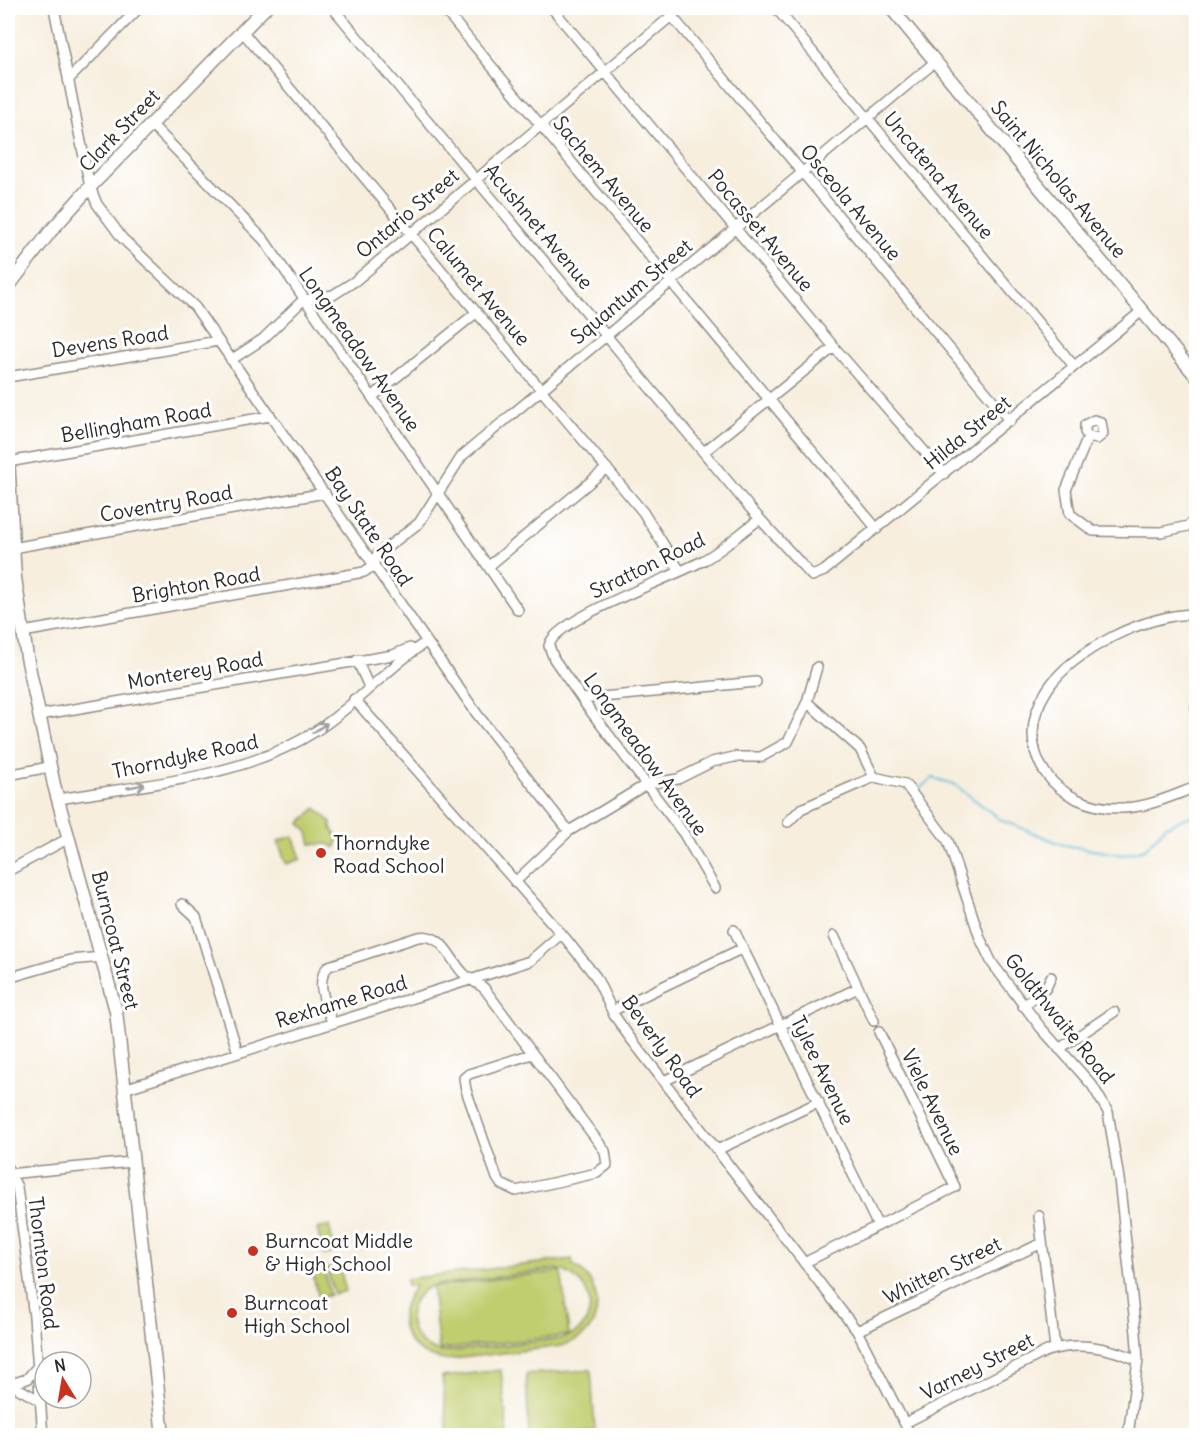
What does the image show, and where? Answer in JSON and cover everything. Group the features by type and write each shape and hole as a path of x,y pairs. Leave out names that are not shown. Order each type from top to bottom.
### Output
{"main road":[{"name":"Clark Street","path":"8,287 50,232 90,187 265,8"},
{"name":"Saint Nicholas Avenue","path":"891,8 1197,376"},
{"name":"Burncoat Street","path":"8,460 9,528 22,632 49,767 116,1011 163,1436"}],"street":[{"name":"Bay State Road","path":"54,8 90,187 111,225 186,297 497,741 569,831"},
{"path":"68,80 139,8"},
{"name":"Acushnet Avenue","path":"333,8 760,519 812,576"},
{"name":"Sachem Avenue","path":"443,8 877,529"},
{"name":"Pocasset Avenue","path":"552,8 834,347 944,474"},
{"name":"Ontario Street","path":"231,360 263,339 305,301 326,297 348,286 606,73 668,11 681,8"},
{"name":"Uncatena Avenue","path":"776,8 1074,366"},
{"name":"Osceola Avenue","path":"668,11 1010,421"},
{"name":"Calumet Avenue","path":"242,31 607,468 649,520 680,571"},
{"name":"Squantum Street","path":"373,566 376,555 419,523 462,456 935,62"},
{"name":"Longmeadow Avenue","path":"152,125 264,240 518,610"},
{"name":"Hilda Street","path":"812,576 824,572 1143,310"},
{"path":"372,397 477,312"},
{"name":"Devens Road","path":"8,377 218,341"},
{"path":"705,451 834,347"},
{"name":"Bellingham Road","path":"8,460 270,416"},
{"path":"1088,437 1066,490 1070,514 1093,531 1161,532 1188,526 1197,519"},
{"path":"489,566 607,468"},
{"name":"Coventry Road","path":"12,548 325,493"},
{"name":"Stratton Road","path":"549,642 553,635 586,614 709,557 760,519"},
{"name":"Brighton Road","path":"22,632 364,572 373,566"},
{"path":"1197,614 1172,616 1133,627 1087,652 1065,669 1047,689 1036,714 1033,731 1036,754 1047,776 1059,789 1086,803 1110,807 1136,807 1197,787"},
{"name":"Monterey Road","path":"39,715 393,655 426,642"},
{"name":"Thorndyke Road","path":"58,799 230,768 265,758 325,725 426,642"},
{"name":"Longmeadow Avenue","path":"549,642 554,659 684,834 715,888"},
{"path":"357,660 369,687"},
{"path":"515,882 569,831 647,784 678,779 712,762 734,757 761,757 788,742 807,702 818,667"},
{"path":"582,699 756,682"},
{"name":"Beverly Road","path":"354,699 561,934 596,977 612,1011 857,1331 911,1436"},
{"path":"788,822 801,809 874,777 860,749 807,702"},
{"path":"8,775 49,767"},
{"name":"Goldthwaite Road","path":"874,777 905,784 948,842 980,938 1006,984 1092,1085 1108,1112 1119,1179 1137,1360 1128,1436"},
{"path":"8,871 69,838"},
{"path":"182,904 196,917 238,1053"},
{"name":"Tylee Avenue","path":"734,930 878,1227"},
{"name":"Rexhame Road","path":"124,1089 530,961 561,934"},
{"path":"332,1023 321,985 324,971 339,961 407,940 432,936 464,975 484,988 601,1144 608,1158 607,1165 597,1173 516,1191 501,1184 497,1178 465,1090 464,1078 469,1074 532,1054"},
{"path":"834,936 874,1021"},
{"path":"612,1011 743,948"},
{"path":"8,978 70,960 102,957"},
{"path":"1023,1006 1046,988 1051,977"},
{"path":"664,1081 858,988"},
{"path":"1059,1049 1114,1012"},
{"name":"Viele Avenue","path":"878,1227 955,1187 879,1032"},
{"path":"717,1150 819,1102"},
{"path":"9,1172 132,1162"},
{"name":"Thornton Road","path":"9,1172 17,1186 36,1350"},
{"path":"1039,1216 1055,1348"},
{"path":"804,1263 878,1227"},
{"name":"Whitten Street","path":"857,1331 1042,1243"},
{"name":"Varney Street","path":"905,1423 1055,1348 1093,1346 1137,1360"},
{"path":"9,1384 27,1379 33,1372"},
{"path":"9,1384 33,1397"},
{"name":"Thornton Road","path":"42,1410 43,1436"}],"green space":[{"path":"316,808 331,822 331,828 339,839 335,848 329,844 311,844 308,832 300,823"},
{"path":"293,836 301,859 286,864 278,841"},
{"path":"329,1226 335,1252 324,1255 317,1229"},
{"path":"572,1259 573,1265 582,1271 593,1288 597,1307 591,1327 584,1335 562,1346 444,1360 419,1350 410,1342 405,1332 402,1322 403,1310 415,1286 407,1286 406,1279","holes":["556,1269 570,1274 587,1293 590,1305 588,1316 583,1326 573,1334 558,1339 443,1352 421,1342 411,1324 413,1303 430,1286"]},
{"path":"339,1265 346,1291 334,1294 327,1269"},
{"path":"324,1269 330,1295 319,1298 312,1273"},
{"path":"561,1271 569,1335 439,1350 432,1287"},
{"path":"501,1370 508,1435 448,1435 442,1377"},
{"path":"591,1370 595,1432 529,1435 526,1374"}],"waterway":[{"path":"920,788 933,778 954,784 1001,820 1064,845 1123,855 1145,849 1166,826 1196,814"}],"place":[{"name":"Thorndyke Road School","path":"321,853"},
{"name":"Burncoat Middle & High School","path":"253,1251"},
{"name":"Burncoat High School","path":"232,1313"}]}
